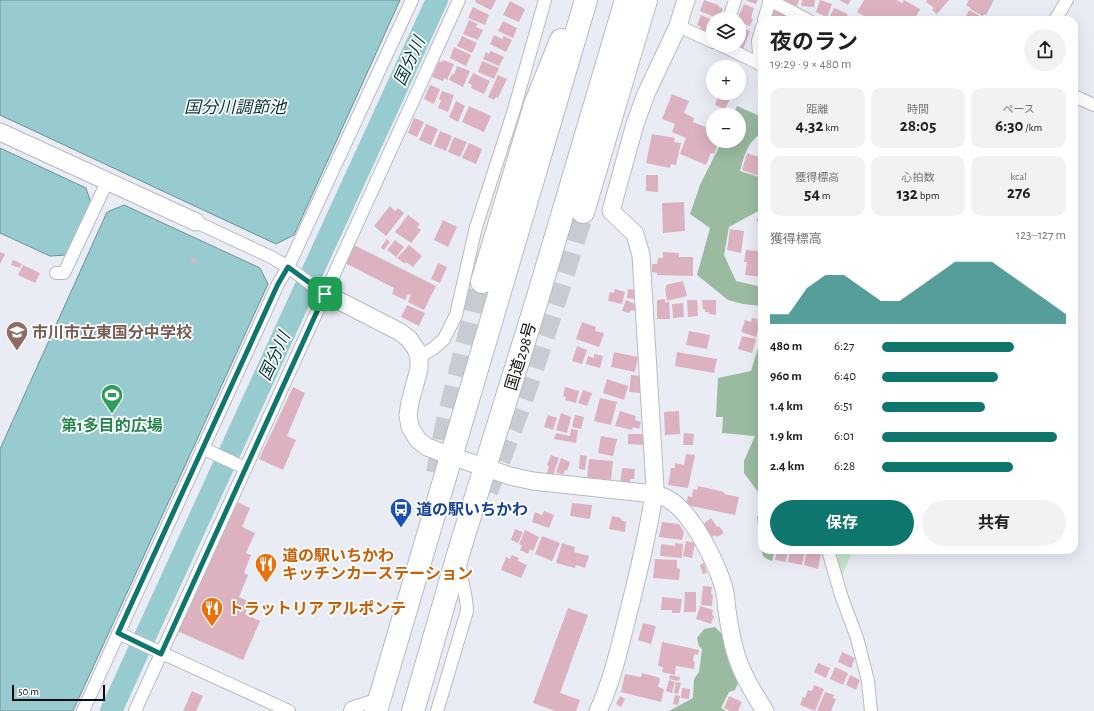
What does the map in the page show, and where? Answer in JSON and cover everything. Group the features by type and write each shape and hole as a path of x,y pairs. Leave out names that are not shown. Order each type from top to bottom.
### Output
{"highway":[{"path":"482,282 536,105 578,0"},
{"path":"378,705 586,0"},
{"name":"国道298号","path":"413,711 460,548 626,0"},
{"path":"583,212 646,0"}],"street":[{"path":"83,711 123,636 208,451 275,291 293,271 412,0"},
{"path":"135,711 322,292 459,0"},
{"path":"419,357 434,348 444,339 456,315 476,227 513,113 545,0"},
{"path":"598,711 606,696 612,676 635,585 655,487 641,255 635,234 611,211 646,94 678,26 686,0"},
{"path":"731,12 735,0"},
{"path":"765,16 769,0 800,16"},
{"path":"1057,16 1067,0"},
{"path":"678,26 706,39"},
{"path":"736,52 758,63"},
{"path":"1078,98 1094,106"},
{"path":"0,132 273,258 322,292 400,332 416,349 419,357 419,369 410,402 408,416 410,427 418,440 428,447 510,476 533,481 654,494 665,497 672,502 683,512 694,526 705,544 723,586 735,652 751,690 765,711"},
{"path":"56,273 64,273 107,182"},
{"path":"208,451 243,467"},
{"path":"437,711 467,611 467,603 460,568 460,548"},
{"path":"829,554 841,596 857,638 868,680 871,711"},
{"path":"123,636 289,711"},
{"path":"351,709 378,705"}],"green space":[{"path":"746,110 758,115 758,135 753,140 745,154 740,171 758,177 758,211 729,227 724,255 736,281 758,286 758,306 728,300 697,275 710,228 690,214 700,185 718,148 746,148"},
{"path":"758,348 758,492 744,473 744,461 755,436 722,433 723,417 716,417 718,378 751,371"},
{"path":"763,554 774,554 772,561 763,556"},
{"path":"835,554 851,554 841,578"},
{"path":"715,627 723,635 738,683 735,690 729,692 721,708 726,711 669,711 693,698 694,679 699,672 702,649 699,646 697,638 704,629"}],"water":[{"name":"国分川調節池","path":"0,0 400,0 294,235 276,244 0,115"},
{"path":"0,148 86,188 91,203 67,255 50,256 0,233"},
{"path":"124,205 260,268 268,284 73,711 0,711 0,449 107,212"}],"building":[{"path":"476,0 496,0 491,10 475,2"},
{"path":"704,0 718,5 723,9 722,12 706,12 706,14 700,11"},
{"path":"745,0 758,0 756,4"},
{"path":"782,0 799,0 797,6"},
{"path":"802,0 815,0 814,7 801,6"},
{"path":"820,0 832,4 827,16 816,12"},
{"path":"839,0 851,0 848,5"},
{"path":"864,0 897,0 902,3 904,0 920,9 916,16 864,16 857,12"},
{"path":"927,0 949,0 937,14 932,10 934,8 926,2"},
{"path":"969,0 994,0 986,15 984,14 983,16 966,5"},
{"path":"510,1 525,9 519,22 503,15"},
{"path":"744,4 754,8 751,18 753,19 750,26 746,25 746,12 740,12"},
{"path":"473,7 489,15 485,25 468,18"},
{"path":"834,8 848,14 847,16 830,16"},
{"path":"774,9 786,16 770,16"},
{"path":"969,10 980,16 966,16"},
{"path":"701,15 706,17 706,34 699,31 701,27 697,25"},
{"path":"469,20 478,24 476,27 483,30 478,40 463,34"},
{"path":"503,21 517,28 513,38 498,31"},
{"path":"746,29 750,31 746,41"},
{"path":"494,35 502,39 504,36 512,40 506,52 490,44"},
{"path":"462,36 477,43 472,53 457,46"},
{"path":"454,47 471,55 466,66 450,58"},
{"path":"491,51 504,57 499,66 483,59 486,52 489,54"},
{"path":"443,60 454,64 447,80 444,78 443,81 432,77 439,61 442,62"},
{"path":"482,61 499,68 494,79 478,72"},
{"path":"457,66 470,71 463,87 449,80 452,74 454,75"},
{"path":"473,73 490,81 484,94 471,88 472,85 468,83"},
{"path":"498,75 507,79 498,98 496,97 494,100 488,97"},
{"path":"430,85 440,89 434,104 424,99"},
{"path":"442,91 454,95 448,112 438,108"},
{"path":"672,94 689,101 684,113 694,118 693,122 706,127 706,148 716,148 714,154 711,153 706,165 680,154 686,138 672,132 675,124 662,119"},
{"path":"717,100 730,100 726,108 715,105"},
{"path":"456,101 465,106 458,122 449,117"},
{"path":"469,106 491,116 484,132 462,122"},
{"path":"414,118 424,122 417,137 408,133"},
{"path":"426,124 438,129 431,145 419,140"},
{"path":"440,131 452,136 446,151 434,146"},
{"path":"652,134 675,138 674,142 681,143 676,165 671,164 670,168 646,163"},
{"path":"454,137 467,142 460,157 448,152"},
{"path":"469,143 482,149 476,164 462,158"},
{"path":"747,153 758,157 758,176 742,170"},
{"path":"646,175 658,175 658,192 646,191"},
{"path":"684,202 685,231 663,233 662,203"},
{"path":"390,206 395,211 398,208 404,213 386,236 374,226"},
{"path":"408,215 420,224 417,227 421,230 411,243 395,232"},
{"path":"443,220 457,227 448,247 434,240"},
{"path":"730,229 744,231 741,253 727,250"},
{"path":"387,239 390,242 384,250 381,247"},
{"path":"395,240 404,247 396,257 387,250"},
{"path":"354,245 436,286 424,310 408,302 411,295 408,294 405,300 392,294 394,288 345,263"},
{"path":"409,245 422,256 413,267 406,262 405,264 397,258"},
{"path":"746,250 758,251 758,277 745,275 747,262 744,262"},
{"path":"0,252 5,254 0,264"},
{"path":"663,252 679,253 679,257 693,257 693,276 657,275 657,273 652,272 652,264 657,264 658,258 663,258"},
{"path":"192,257 197,260 195,264 190,262"},
{"path":"13,260 22,264 20,268 11,265"},
{"path":"438,263 447,267 440,283 431,279"},
{"path":"23,265 40,273 35,283 18,275"},
{"path":"683,281 687,296 667,301 666,285"},
{"path":"615,289 625,292 622,304 608,301 610,292 614,293"},
{"path":"628,289 635,290 634,299 627,298"},
{"path":"665,299 665,302 669,302 670,319 657,319 657,300"},
{"path":"626,300 637,305 635,311 631,310 629,313 622,311"},
{"path":"687,300 697,300 698,316 688,317"},
{"path":"702,300 716,300 716,315 705,312 705,309 703,309"},
{"path":"683,303 684,317 673,318 672,304"},
{"path":"407,305 425,313 419,326 401,317"},
{"path":"752,318 758,319 758,331 756,337 741,332 745,320 751,322"},
{"path":"582,322 596,327 595,331 604,333 599,347 576,339"},
{"path":"689,331 710,335 707,349 686,345"},
{"path":"742,336 756,339 752,353 738,349"},
{"path":"577,346 587,350 582,364 572,361"},
{"path":"614,352 638,357 635,372 611,367"},
{"path":"677,352 717,359 714,373 675,366"},
{"path":"594,354 603,356 600,368 586,364 588,356 594,358"},
{"path":"631,375 641,376 640,393 629,392"},
{"path":"607,379 628,386 624,400 603,393"},
{"path":"293,387 305,393 287,436 296,440 283,470 259,459"},
{"path":"565,387 579,391 576,403 565,400 566,397 563,396"},
{"path":"583,390 592,393 587,406 578,403"},
{"path":"600,398 617,402 611,425 594,421"},
{"path":"620,411 636,416 635,420 641,422 639,429 633,427 632,430 615,426"},
{"path":"679,411 680,434 665,435 664,412"},
{"path":"561,413 571,417 567,433 556,430"},
{"path":"548,415 557,418 553,430 544,427"},
{"path":"575,415 584,417 581,429 572,427"},
{"path":"571,429 578,430 576,443 554,439 556,433 570,436"},
{"path":"684,433 694,434 693,445 683,445"},
{"path":"628,434 645,434 645,445 628,444"},
{"path":"601,436 617,439 613,456 598,453"},
{"path":"686,454 695,455 688,488 668,485 671,468 675,468 675,463 684,465"},
{"path":"551,455 559,458 553,475 547,473 549,467 547,465"},
{"path":"580,455 587,456 585,470 579,469"},
{"path":"561,458 570,462 567,471 565,470 563,475 556,472"},
{"path":"589,459 613,461 611,480 587,478"},
{"path":"622,468 635,469 634,479 630,479 630,485 620,484"},
{"path":"698,486 739,497 735,515 686,505 688,496 692,497 693,489 697,490"},
{"path":"235,501 250,508 242,527 255,533 246,553 251,555 244,573 248,575 239,597 251,602 245,614 260,621 243,660 177,631"},
{"path":"572,503 592,505 590,519 570,516"},
{"path":"544,511 554,515 549,528 532,522 535,512 542,515"},
{"path":"612,516 621,518 621,520 626,522 625,532 609,529"},
{"path":"711,518 717,527 719,526 724,533 717,537 715,535 711,538 702,525"},
{"path":"662,522 679,524 684,532 682,540 659,537"},
{"path":"515,529 523,532 518,543 511,540"},
{"path":"525,530 539,537 533,551 530,549 528,554 520,550 522,546 519,544"},
{"path":"542,536 560,543 552,561 535,554"},
{"path":"686,541 695,543 692,558 683,556"},
{"path":"562,543 575,547 574,552 589,556 585,568 576,565 575,568 556,563"},
{"path":"675,543 683,544 682,558 660,556 661,544 675,546"},
{"path":"776,554 787,554 786,562 775,560"},
{"path":"789,554 804,554 802,565 788,562"},
{"path":"806,554 821,554 818,569 804,565"},
{"path":"512,555 519,558 518,561 527,565 521,578 501,570 506,557 510,559"},
{"path":"655,559 677,560 677,568 680,569 679,580 653,578"},
{"path":"704,563 707,573 703,574 700,565"},
{"path":"703,586 712,587 712,606 701,605"},
{"path":"685,592 696,592 696,612 684,612"},
{"path":"662,597 682,599 680,613 672,613 672,610 661,610"},
{"path":"700,606 713,610 712,615 714,616 711,624 696,619"},
{"path":"568,608 588,615 560,693 580,700 576,711 555,711 533,703"},
{"path":"643,623 656,626 651,644 638,640"},
{"path":"662,642 699,650 698,655 694,654 694,669 676,666 675,675 662,672 663,667 658,666"},
{"path":"842,652 855,658 851,668 838,662"},
{"path":"818,663 830,668 826,678 814,672"},
{"path":"835,667 848,673 843,685 830,679"},
{"path":"642,673 660,678 658,687 664,689 661,702 621,692 625,674 641,677"},
{"path":"670,675 680,677 679,681 669,679"},
{"path":"850,675 860,680 856,690 846,685"},
{"path":"669,680 675,682 672,693 666,691"},
{"path":"676,682 681,683 678,694 674,693"},
{"path":"814,685 824,689 815,711 800,705 803,697 805,698 808,690 812,691"},
{"path":"682,688 690,689 689,699 681,698"},
{"path":"192,691 203,696 196,711 183,711"},
{"path":"825,692 834,695 833,698 836,699 831,711 817,711"},
{"path":"675,695 680,696 678,705 673,704"},
{"path":"620,696 625,699 621,707 616,704"},
{"path":"729,696 742,702 738,711 730,711 724,708"}],"waterway":[{"name":"国分川","path":"111,711 437,0"}],"tunnel":[{"path":"487,491 526,388 550,318 583,212"},
{"path":"437,473 446,425 482,282"}],"place":[{"name":"市川市立東国分中学校","path":"17,352"},
{"name":"第1多目的広場","path":"112,414"},
{"name":"道の駅いちかわ","path":"401,528"},
{"name":"道の駅いちかわ キッチンカーステーション","path":"266,584"},
{"name":"トラットリア アルポンテ","path":"212,628"}],"route":[{"path":"288,267 325,294 161,654 118,633 278,284 288,267"}]}
